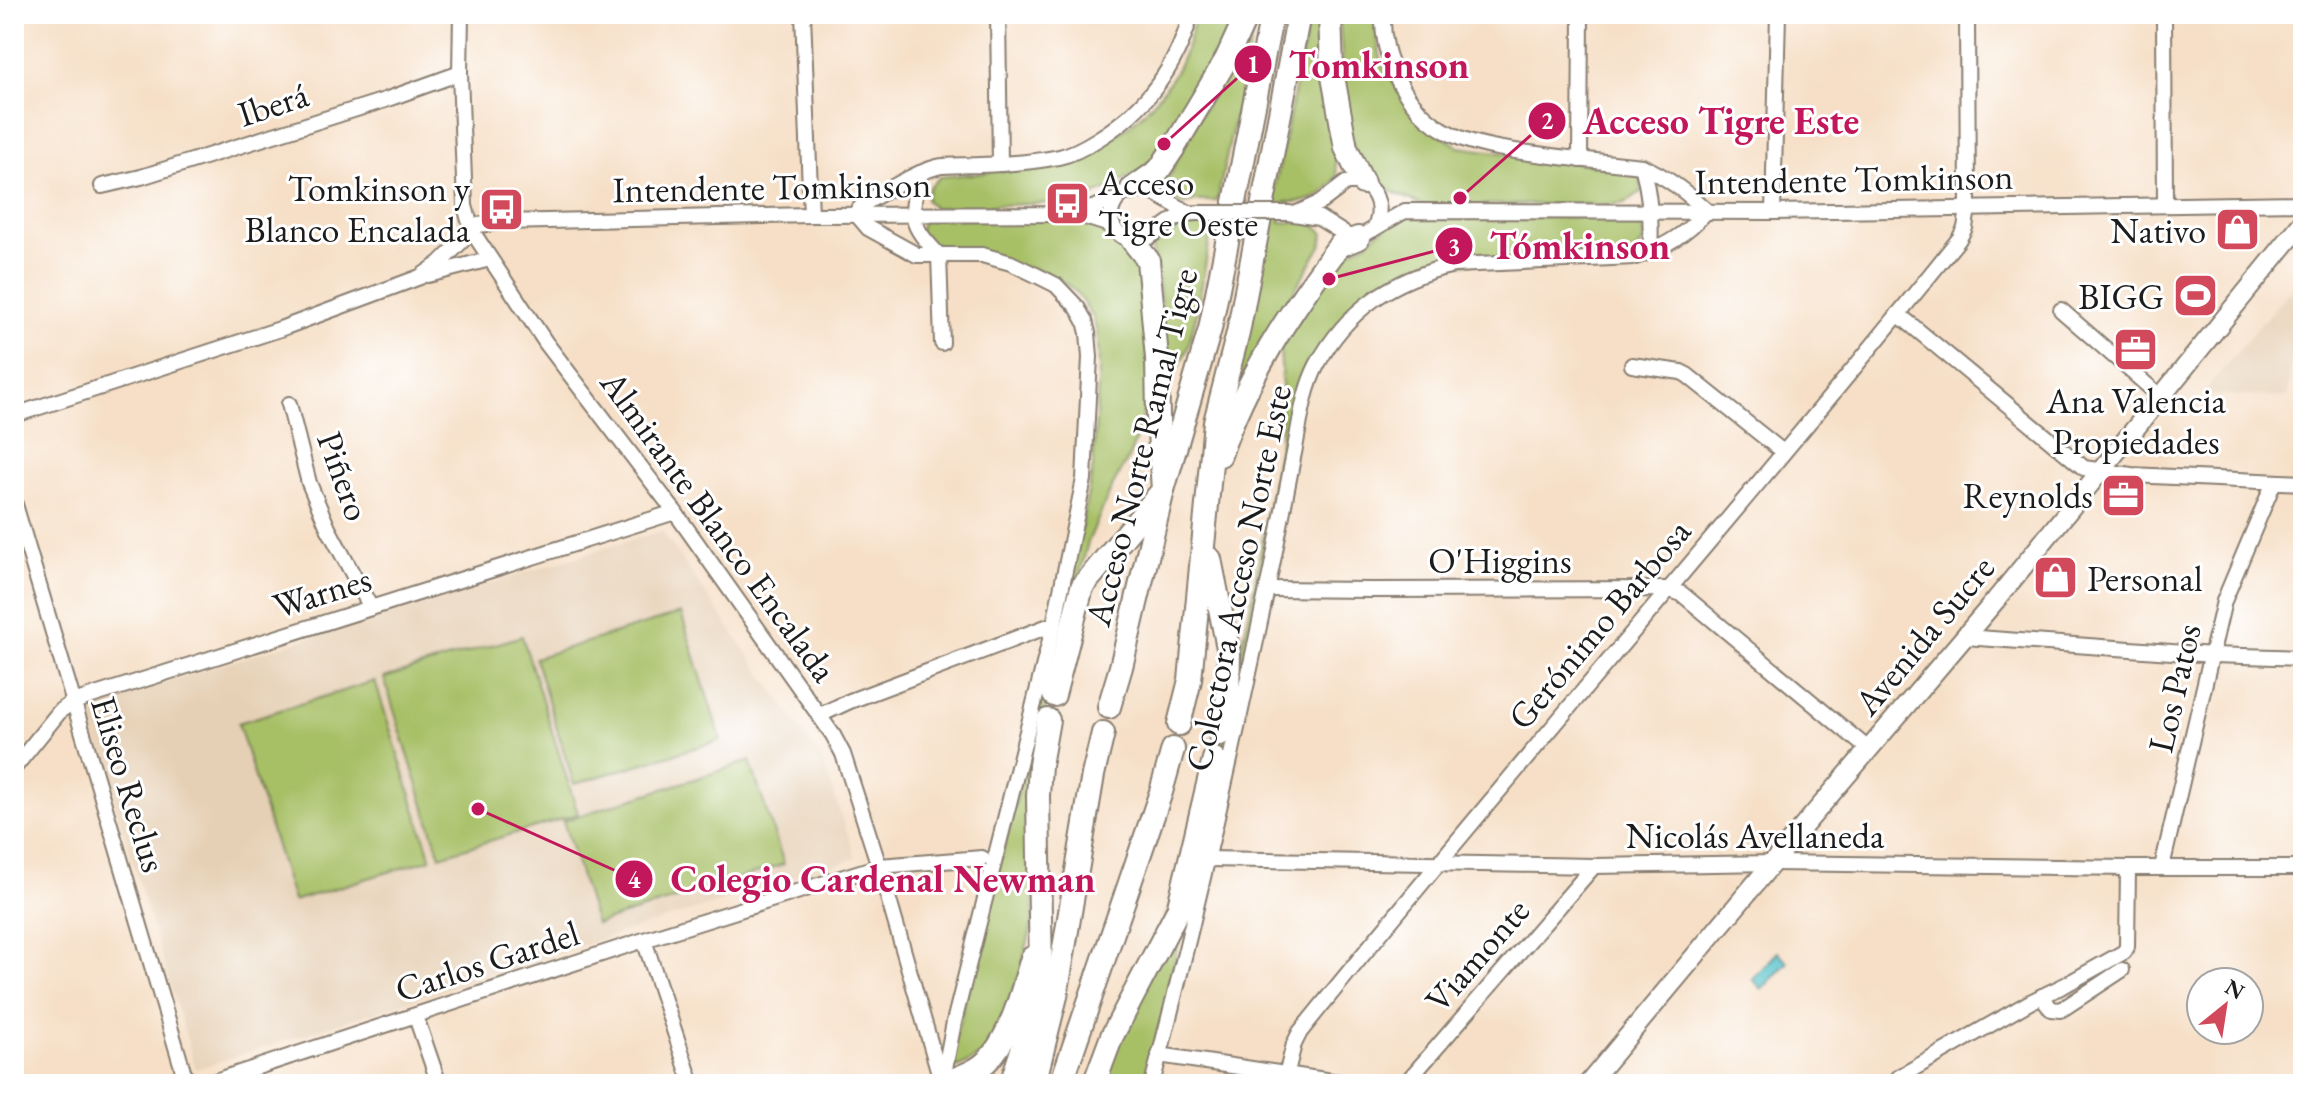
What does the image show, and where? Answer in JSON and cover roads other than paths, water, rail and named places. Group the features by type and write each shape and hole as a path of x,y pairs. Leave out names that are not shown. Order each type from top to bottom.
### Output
{"highway":[{"path":"1124,195 1159,170 1168,157 1226,60 1247,14"},
{"name":"Acceso Norte Ramal Tigre","path":"1109,707 1163,490 1210,329 1272,14"},
{"name":"Acceso Norte Ramal Tigre","path":"1179,724 1190,680 1215,422 1238,333 1299,14"},
{"path":"1330,14 1332,71 1346,148 1369,188"},
{"path":"1208,490 1233,419 1268,351 1339,246 1366,233"},
{"path":"1054,695 1082,587 1163,490 1157,358 1148,260 1132,240"},
{"path":"1206,534 1229,653 1228,697 1220,734"},
{"path":"1011,1084 1022,1057 1039,988 1042,953 1038,796 1048,720"},
{"path":"1034,1084 1056,996 1093,775 1103,733"},
{"path":"1061,1084 1173,749"},
{"path":"1094,1084 1112,1036 1178,910 1214,759"},
{"path":"942,1084 979,1068 998,1047 1010,1023 1033,956 1041,909"}],"main road":[{"name":"Avenida Sucre","path":"1588,1084 1965,637 2303,222"}],"street":[{"name":"Almirante Blanco Encalada","path":"461,14 465,206 472,231 546,343 675,512 820,715 843,754 942,1084"},
{"path":"803,14 811,215"},
{"path":"998,14 1000,164"},
{"path":"942,1084 954,1022 1054,624 1084,479 1090,357 1085,321 1077,307 1056,285 1011,263 982,255 917,255 868,228 857,215 865,203 920,173 940,167 1061,157 1089,145 1115,129 1143,104 1166,74 1186,33 1191,14"},
{"path":"1383,14 1387,56 1400,85 1417,109 1434,125 1455,137 1487,147 1642,166 1659,173 1707,211"},
{"path":"1580,160 1581,14"},
{"path":"1773,212 1778,14"},
{"path":"1967,14 1968,208"},
{"path":"2164,14 2165,205"},
{"name":"Iberá","path":"102,186 141,177 385,100 460,73"},
{"path":"1642,166 1648,188 1650,253"},
{"path":"920,173 912,215 923,238 939,255 942,343"},
{"path":"1292,213 1321,202 1346,183 1369,188 1405,211"},
{"path":"1132,240 1143,240 1172,220 1194,213 1292,213 1319,218 1348,236 1366,233 1378,221 1379,211 1369,188"},
{"path":"1113,226 1111,207 1124,195 1154,193 1194,213"},
{"name":"Intendente Tomkinson","path":"1075,214 1124,195"},
{"name":"Intendente Tomkinson","path":"1366,233 1405,211 1773,212 2303,203"},
{"name":"Gerónimo Barbosa","path":"1285,1080 1300,1032 1959,239 1965,228 1968,208"},
{"name":"Colectora Acceso Norte Este","path":"1152,1084 1207,859 1267,589 1305,397 1317,366 1360,309 1402,281 1454,265 1635,257 1650,253 1690,229 1707,211"},
{"name":"Intendente Tomkinson","path":"472,231 478,225 504,222 811,215 1075,214 1113,226 1132,240"},
{"path":"420,277 440,263 472,231"},
{"path":"14,417 280,329 420,277 490,259"},
{"path":"2061,310 2162,398"},
{"path":"1898,314 2084,468 2101,472 2303,483"},
{"path":"1632,365 1687,375 1783,452"},
{"name":"Piñero","path":"289,404 309,483 328,528 371,608"},
{"name":"Los Patos","path":"2162,867 2224,601 2274,482"},
{"name":"Eliseo Reclus","path":"14,501 187,1084"},
{"name":"Warnes","path":"14,768 60,711 73,702 675,512"},
{"name":"O'Higgins","path":"1267,589 1667,589"},
{"path":"1667,589 1682,594 1868,749"},
{"path":"820,715 1054,624"},
{"path":"1965,637 2213,655 2303,658"},
{"path":"879,866 982,858"},
{"name":"Nicolás Avellaneda","path":"1207,859 1594,866 1773,863 2303,868"},
{"name":"Carlos Gardel","path":"206,1084 879,866"},
{"name":"Viamonte","path":"1405,1084 1594,866"},
{"path":"1899,1077 2124,952 2127,947 2128,868"},
{"path":"644,940 692,1084"},
{"path":"2042,996 2051,1009 2061,1010 2122,970"},
{"path":"416,1017 439,1084"},
{"path":"925,1027 941,1029 954,1022"},
{"path":"1159,1055 1285,1080 1352,1084"}],"water":[{"path":"1778,952 1788,962 1762,989 1752,979"}],"place":[{"name":"Tomkinson","path":"1164,144"},
{"name":"Acceso Tigre Este","path":"1460,198"},
{"name":"Acceso Tigre Oeste","path":"1067,203"},
{"name":"Tomkinson y Blanco Encalada","path":"501,209"},
{"name":"Nativo","path":"2237,230"},
{"name":"Tómkinson","path":"1329,279"},
{"name":"BIGG","path":"2195,296"},
{"name":"Ana Valencia Propiedades","path":"2136,350"},
{"name":"Reynolds","path":"2124,495"},
{"name":"Personal","path":"2056,578"},
{"name":"Colegio Cardenal Newman","path":"478,809"}]}
